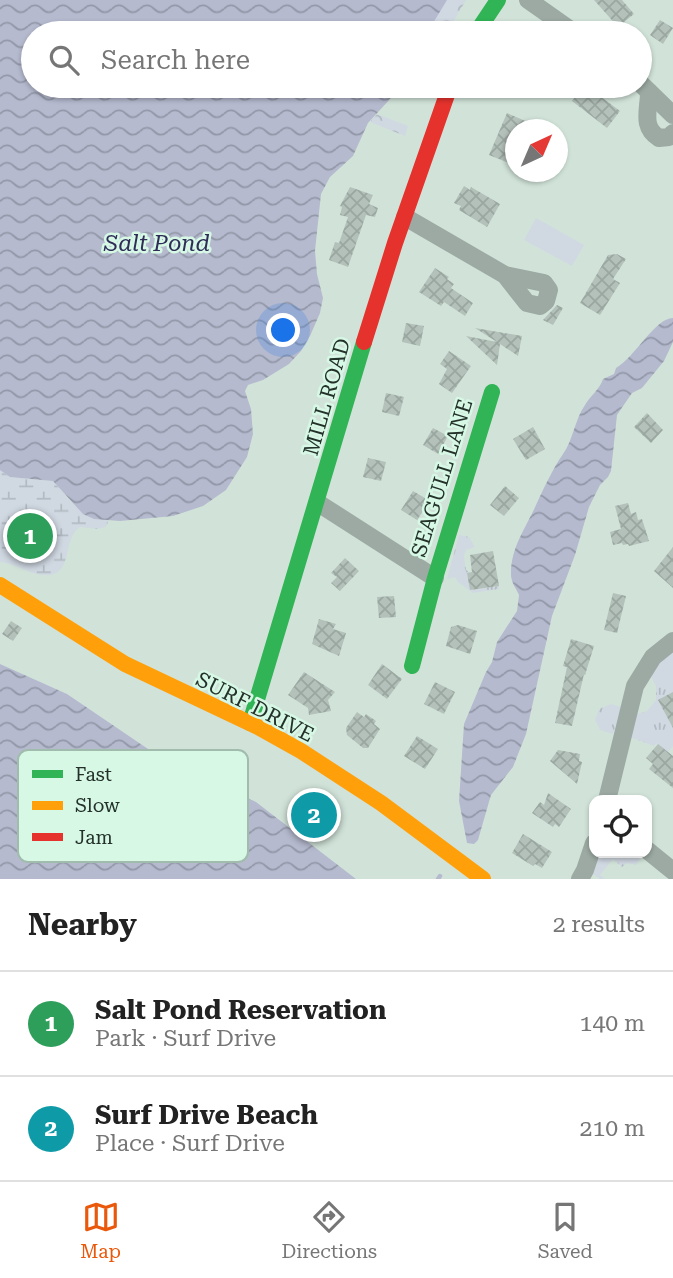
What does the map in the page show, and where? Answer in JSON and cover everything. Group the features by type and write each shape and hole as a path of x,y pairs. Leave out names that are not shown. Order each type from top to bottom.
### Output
{"street":[{"path":"484,21 498,0"},
{"path":"528,0 558,21"},
{"path":"652,95 673,115"},
{"name":"MILL ROAD","path":"250,723 405,217 446,98"},
{"path":"645,98 648,128 659,138 669,137 673,133"},
{"path":"405,217 505,275"},
{"name":"SEAGULL LANE","path":"412,666 435,578 492,392"},
{"name":"SEAGULL LANE","path":"318,503 435,578"},
{"name":"SURF DRIVE","path":"0,585 115,659 289,744 361,790 483,879"},
{"path":"608,795 635,685 653,657 673,641"},
{"path":"652,854 673,871"},
{"path":"579,879 589,858"}],"green space":[{"path":"434,0 466,0 454,21 424,21"},
{"path":"377,114 408,126 405,136 370,122"},
{"path":"536,218 584,245 572,266 524,240"},
{"path":"0,470 10,477 53,481 71,502 84,512 109,520 106,527 80,527 71,538 63,565 54,574 41,575 0,562"},
{"path":"459,535 469,537 475,547 466,550 464,556 466,570 469,572 470,590 499,586 499,589 473,593 455,577 447,579"},
{"path":"673,652 673,746 668,752 656,743 654,746 630,737 634,715 647,711 656,700 656,686 649,673"},
{"path":"611,704 621,707 613,734 600,730 595,720 599,709"},
{"path":"598,858 640,858 636,865 627,863 622,867 613,859 600,875 605,879 593,874"}],"water":[{"name":"Salt Pond","path":"0,0 447,0 434,21 21,21 21,98 391,98 368,123 353,156 330,177 321,194 315,251 323,298 320,313 301,351 289,364 263,380 248,385 245,391 251,409 253,434 247,457 226,490 203,506 173,516 120,521 94,519 83,514 53,481 10,477 0,470"},
{"path":"673,318 673,342 664,361 642,388 632,393 617,415 611,471 589,507 575,555 552,616 526,734 513,767 491,795 478,840 474,844 467,843 459,801 464,724 492,662 497,642 517,611 519,595 513,584 511,566 519,539 579,417 603,379 614,374 616,368 659,324"},
{"path":"0,664 67,694 150,750 18,750 18,862 248,862 248,798 356,879 0,879"}],"building":[{"path":"594,0 622,0 634,14 625,21 613,21"},
{"path":"660,20 673,28 663,44 652,36"},
{"path":"574,98 603,98 620,111 607,128 572,101"},
{"path":"507,113 521,119 505,119 505,162 489,155"},
{"path":"464,186 470,190 471,187 500,204 487,227 459,210 461,206 454,203"},
{"path":"350,187 373,195 369,204 378,208 375,217 366,215 348,267 329,260 335,242 339,243 348,217 340,215 340,206"},
{"path":"617,254 626,259 613,279 620,283 600,315 580,303 608,255"},
{"path":"435,268 449,277 447,279 454,284 451,288 473,303 465,316 444,302 441,306 419,292"},
{"path":"557,305 563,308 553,325 543,320"},
{"path":"406,323 424,326 420,346 402,342"},
{"path":"475,328 522,336 518,356 500,344 497,365 466,336 497,342"},
{"path":"449,351 471,366 452,393 439,384 447,369 440,364"},
{"path":"386,393 404,397 399,416 382,412"},
{"path":"647,413 663,430 651,443 634,427"},
{"path":"533,427 545,449 526,460 513,439"},
{"path":"433,428 448,436 438,454 423,445"},
{"path":"368,458 386,462 381,481 363,477"},
{"path":"505,486 519,498 504,516 490,505"},
{"path":"413,491 430,501 417,520 401,510"},
{"path":"628,503 631,514 636,512 638,520 642,519 649,541 629,546 622,543 613,545 610,532 621,529 615,506"},
{"path":"673,547 673,588 654,571"},
{"path":"493,551 499,586 470,590 467,573 472,572 470,555"},
{"path":"345,558 359,571 340,591 331,583 337,577 331,573"},
{"path":"613,593 626,596 617,633 604,630"},
{"path":"394,596 396,617 379,618 377,597"},
{"path":"319,619 336,624 333,629 346,633 339,656 312,644"},
{"path":"11,621 22,628 13,641 2,634"},
{"path":"458,625 477,631 470,654 446,646 451,627"},
{"path":"571,639 594,646 584,674 572,726 555,723 567,667 563,666"},
{"path":"382,664 402,679 387,699 368,685"},
{"path":"304,672 335,692 328,700 331,711 309,715 308,708 288,695"},
{"path":"435,682 455,692 444,714 424,704"},
{"path":"673,692 673,728 658,700"},
{"path":"357,712 376,721 374,724 380,729 368,748 363,748 347,735 346,728"},
{"path":"417,736 438,749 425,769 404,756"},
{"path":"658,744 673,756 673,788 649,769 653,764 646,758"},
{"path":"558,750 580,754 579,761 582,762 577,784 550,761"},
{"path":"548,793 571,809 559,827 555,824 553,827 532,813 540,802 544,805"},
{"path":"523,834 552,852 542,868 535,864 533,866 512,853"}],"traffic: fast":[{"path":"484,21 498,0"},
{"path":"250,723 364,342"},
{"path":"412,666 435,578 492,392"}],"traffic: slow":[{"path":"0,585 125,664 258,727 301,751 381,803 483,879"}],"traffic: jam":[{"path":"364,342 446,98"}],"place":[{"name":"Salt Pond Reservation","path":"30,536"},
{"name":"Surf Drive Beach","path":"314,815"}]}
